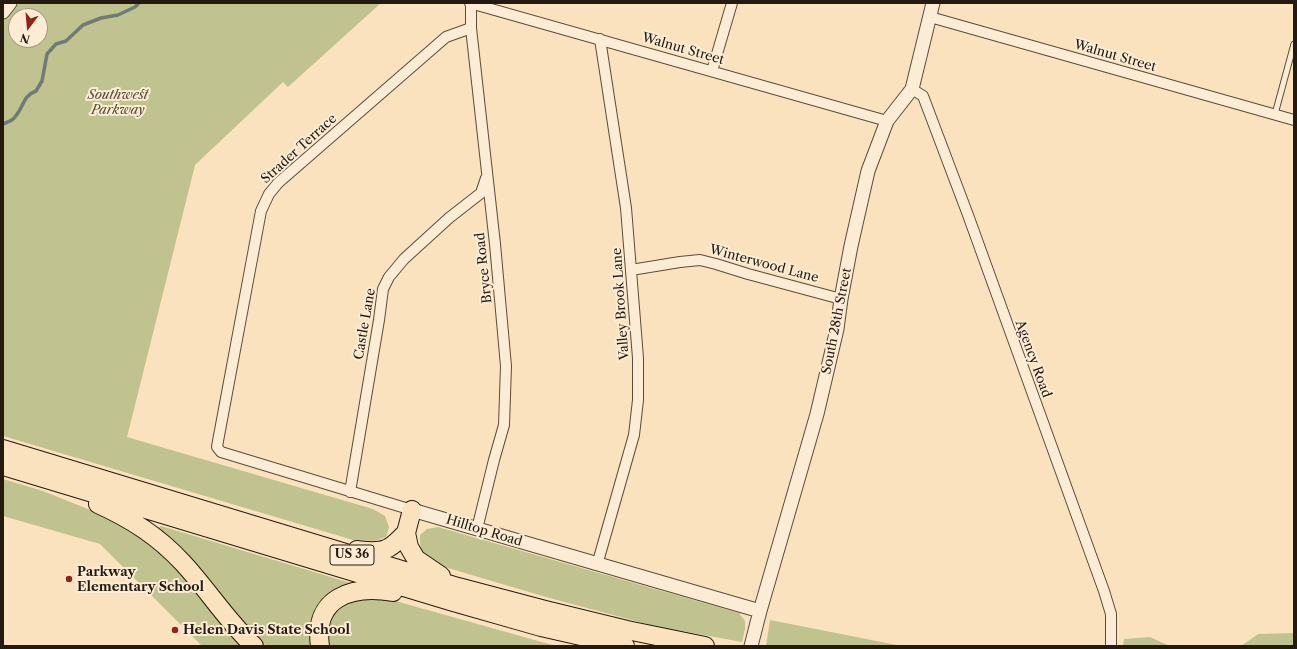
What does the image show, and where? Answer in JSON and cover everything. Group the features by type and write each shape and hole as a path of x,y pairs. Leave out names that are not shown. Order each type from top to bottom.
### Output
{"highway":[{"name":"US 36","path":"3,449 332,549 541,627 625,646"},
{"name":"US 36","path":"3,466 456,595 545,610 627,630 705,646"},
{"path":"28,474 118,514 139,525 163,543 183,563 230,622 254,646"},
{"path":"412,510 406,533 409,547 416,559 428,568 456,595"},
{"path":"332,549 371,551 386,549 406,533"},
{"path":"320,646 318,636 319,624 323,615 334,601 348,594 368,590 381,590 456,595"}],"street":[{"path":"3,12 10,3"},
{"name":"Walnut Street","path":"471,3 887,121"},
{"name":"Bryce Road","path":"471,3 470,28 496,252 506,366 504,425 477,529"},
{"path":"712,71 732,3"},
{"name":"South 28th Street","path":"751,646 817,414 837,329 841,298 868,172 887,121 912,89 933,3"},
{"name":"Walnut Street","path":"930,17 1294,120"},
{"name":"Strader Terrace","path":"218,441 261,210 269,194 278,183 446,37 470,28"},
{"name":"Valley Brook Lane","path":"598,565 634,434 638,400 638,358 626,208 600,39"},
{"name":"Agency Road","path":"912,89 923,96 968,215 1104,591 1111,614 1111,646"},
{"name":"Castle Lane","path":"350,492 379,320 382,288 404,259 449,218 481,193 487,177"},
{"name":"Winterwood Lane","path":"632,270 700,260 841,298"},
{"name":"Hilltop Road","path":"218,441 217,447 222,452 350,492 760,611"}],"lane":[{"path":"1275,114 1294,44"}],"green space":[{"name":"Southwest Parkway","path":"3,3 381,3 288,87 283,82 195,165 127,437 373,509 385,516 389,527 386,537 374,541 353,540 3,436"},
{"path":"3,479 43,491 110,518 143,538 171,563 242,646 202,646 100,544 3,516"},
{"path":"161,526 354,584 314,618 310,638 312,646 267,646 250,635 155,529"},
{"path":"438,527 739,613 745,621 742,642 654,626 546,597 441,566 424,554 420,541 420,535 427,529"},
{"path":"366,596 392,600 556,646 330,646 329,626 336,613 349,603"},
{"path":"770,620 902,646 766,646"},
{"path":"1294,633 1294,646 1241,646 1258,634"},
{"path":"1150,637 1170,646 1123,646 1124,639"}],"waterway":[{"path":"3,124 11,121 28,96 36,91 42,81 47,54 56,44 66,41 83,25 101,18 118,15 135,7 139,3"}],"place":[{"name":"Parkway Elementary School","path":"69,579"},
{"name":"Helen Davis State School","path":"175,630"}]}
